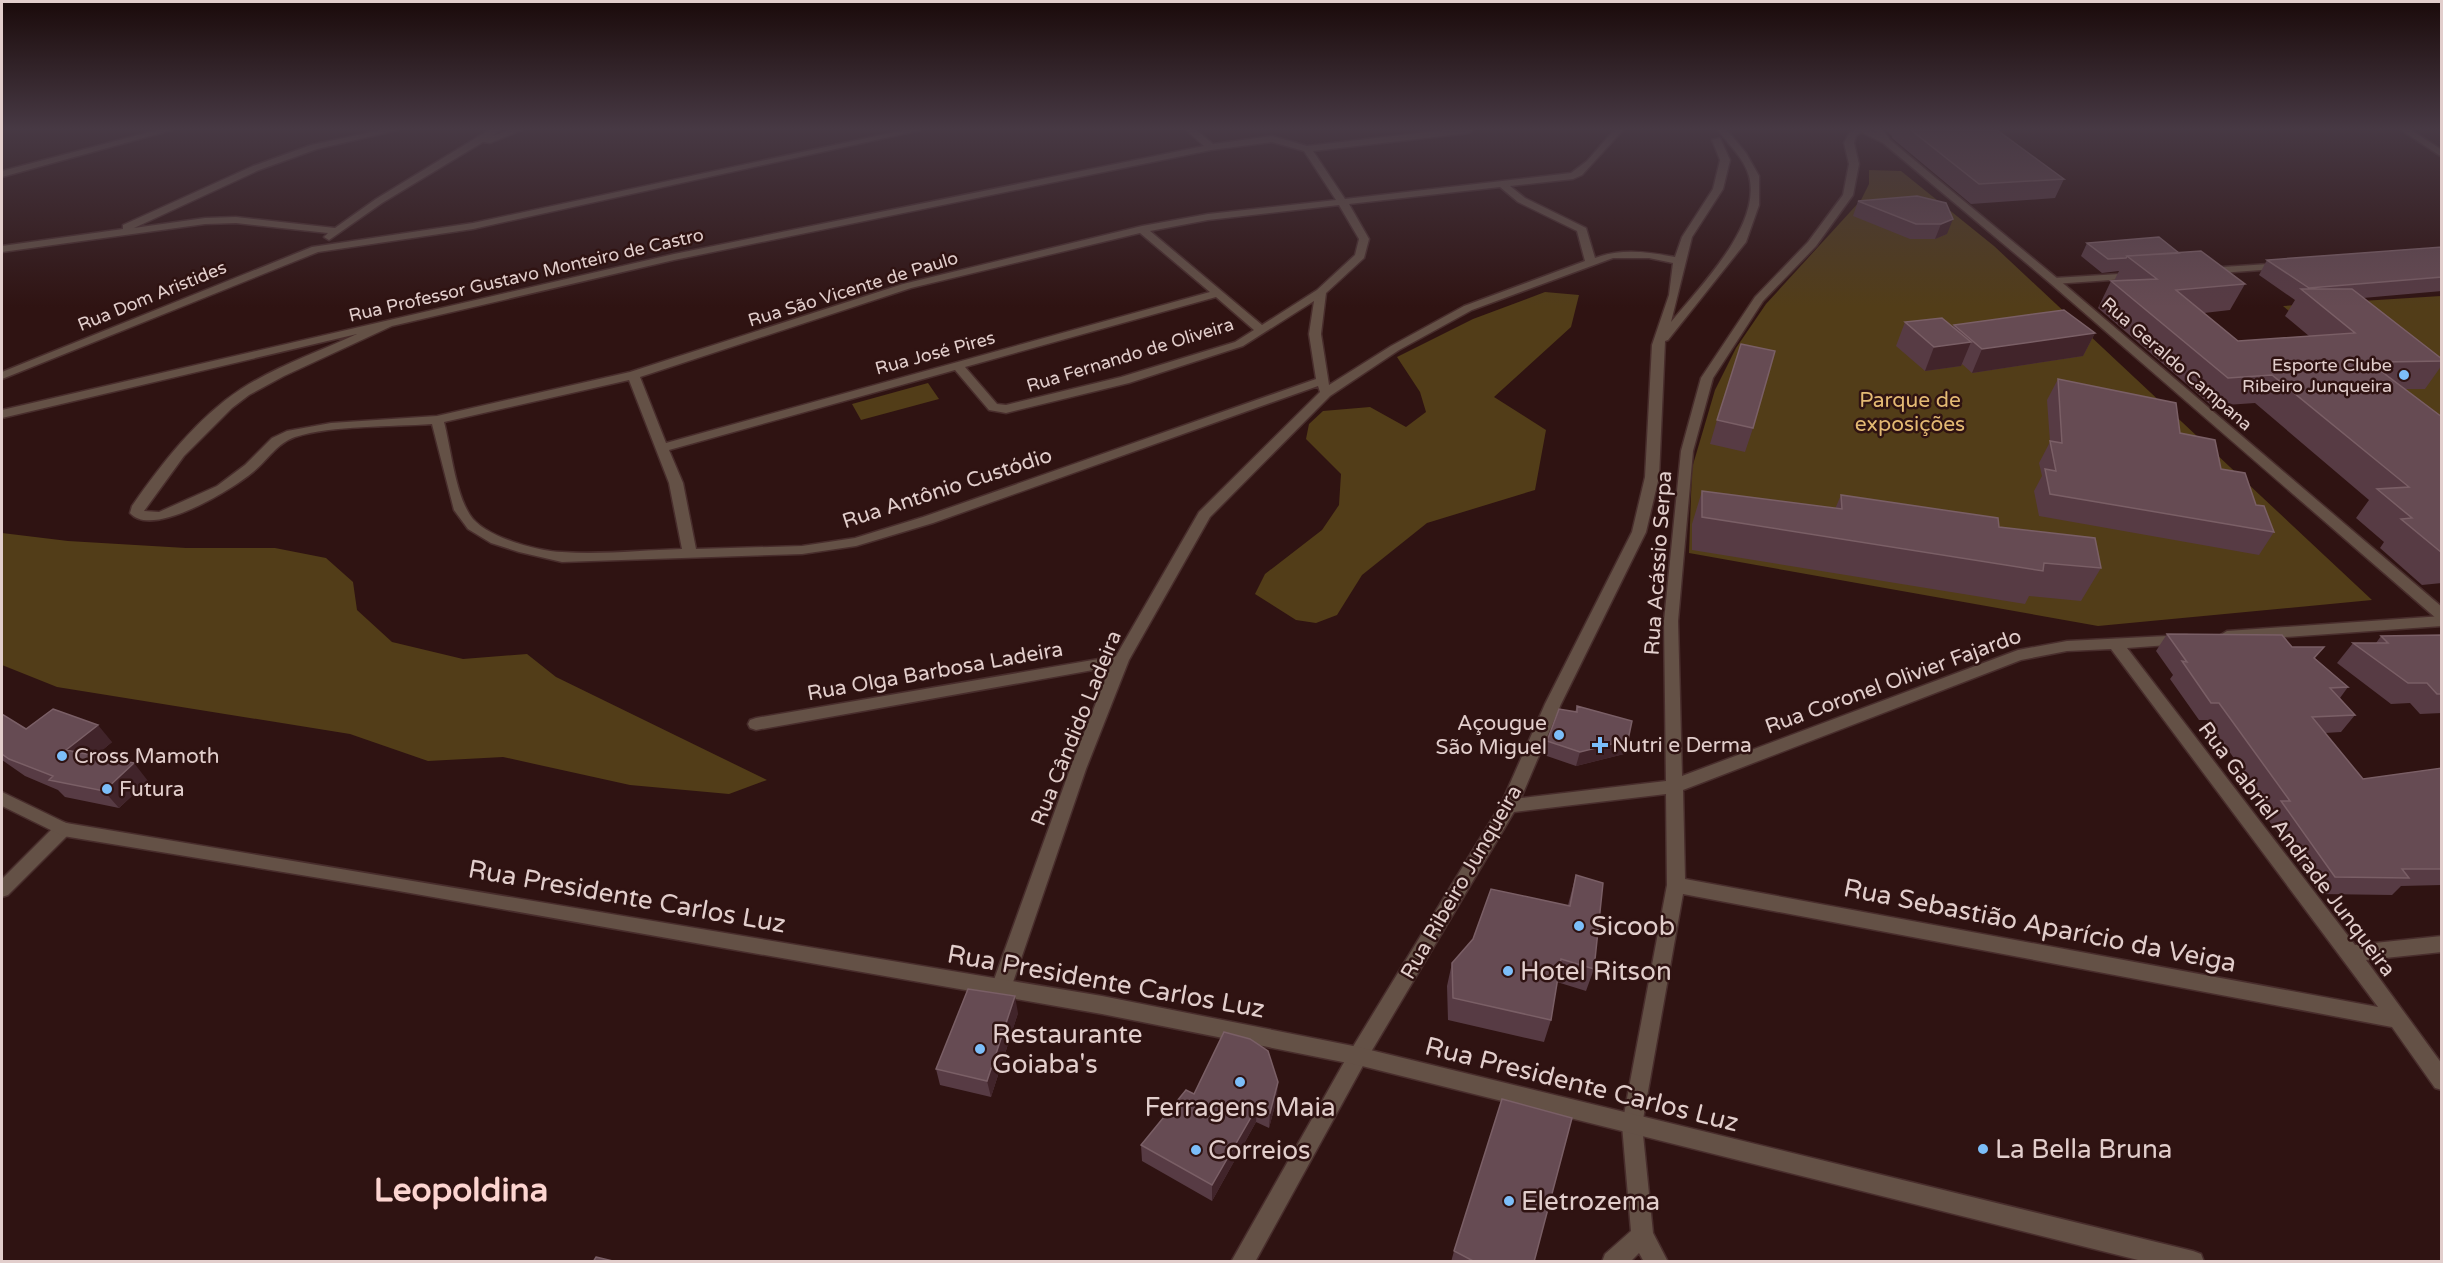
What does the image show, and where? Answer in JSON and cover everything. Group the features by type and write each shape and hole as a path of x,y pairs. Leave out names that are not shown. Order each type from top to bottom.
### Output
{"street":[{"path":"116,232 207,189"},
{"path":"316,249 335,231 401,189"},
{"path":"316,249 473,226 644,189"},
{"name":"Rua Professor Gustavo Monteiro de Castro","path":"2,414 674,257 1006,189"},
{"name":"Rua Fernando de Oliveira","path":"958,366 993,407 1006,410 1148,372 1239,344 1321,292 1360,256 1364,239 1334,189"},
{"name":"Rua São Vicente de Paulo","path":"392,322 339,349 263,381 228,404 170,465 139,506 137,513 143,516 160,516 222,489 250,468 277,441 291,434 331,427 437,420 633,375 907,286 1142,229 1208,217 1476,189"},
{"path":"1507,189 1526,205 1566,219 1582,230 1591,264"},
{"name":"Rua Ribeiro Junqueira","path":"1242,1262 1358,1056 1509,806 1553,704 1639,532 1652,477 1658,345 1674,295 1679,261 1687,237 1718,189"},
{"path":"1658,345 1742,242 1754,205 1754,189"},
{"name":"Rua Acássio Serpa","path":"1642,1235 1632,1125 1676,885 1671,621 1688,451 1707,378 1759,299 1812,244 1848,195 1849,189"},
{"name":"Rua Geraldo Campana","path":"1943,189 2054,281 2442,615"},
{"path":"2,249 116,232 236,220 335,231"},
{"path":"1142,229 1261,330"},
{"name":"Rua Dom Aristides","path":"2,376 316,249"},
{"path":"1321,292 1315,334 1323,387 1468,308 1612,255 1628,253 1679,261"},
{"path":"2195,272 2301,264"},
{"path":"2054,281 2148,275"},
{"name":"Rua José Pires","path":"661,448 790,410 1219,293"},
{"path":"633,375 676,483 690,555"},
{"name":"Rua Antônio Custódio","path":"437,420 465,519 484,533 532,552 562,557 690,555 802,550 856,542 928,520 1323,387"},
{"name":"Rua Cândido Ladeira","path":"1001,988 1078,769 1121,660 1204,515 1323,387"},
{"name":"Rua Coronel Olivier Fajardo","path":"1509,806 1675,786 2018,655 2067,646 2442,621"},
{"name":"Rua Gabriel Andrade Junqueira","path":"2115,644 2351,954 2394,1019 2442,1081"},
{"name":"Rua Olga Barbosa Ladeira","path":"756,724 1121,660"},
{"name":"Rua Presidente Carlos Luz","path":"2,799 63,830 1001,988 1358,1056 2193,1262"},
{"path":"2,890 63,830"},
{"name":"Rua Sebastião Aparício da Veiga","path":"1676,885 2394,1019"},
{"path":"2351,954 2442,944"},
{"path":"1613,1262 1642,1235 1656,1262"}],"green space":[{"name":"Parque de exposições","path":"1867,189 1923,189 1994,246 2372,600 2098,626 1689,553 1692,468 1715,390 1736,348 1766,304 1861,200"},
{"path":"1545,292 1579,295 1571,327 1494,397 1546,430 1535,490 1427,523 1362,575 1337,615 1316,623 1296,620 1255,594 1265,574 1322,530 1339,505 1341,474 1306,439 1309,424 1323,411 1370,407 1406,427 1426,412 1420,392 1397,357 1473,319"},
{"name":"Esporte Clube Ribeiro Junqueira","path":"2441,296 2441,439 2283,306"},
{"path":"928,383 939,399 861,420 852,404"},
{"path":"2,533 68,541 186,548 275,548 326,558 353,582 357,610 392,642 463,659 527,654 556,677 767,780 729,794 630,785 503,757 428,761 350,734 57,687 2,665"}],"building":[{"path":"1917,196 1946,203 1953,219 1941,224 1916,224 1858,201"},
{"path":"2159,237 2179,253 2108,259 2087,243"},
{"path":"2442,247 2442,277 2309,288 2267,260"},
{"path":"2201,251 2245,284 2176,290 2238,341 2355,333 2301,289 2352,289 2442,359 2442,361 2384,362 2391,367 2377,368 2442,417 2442,553 2401,519 2412,518 2377,489 2409,487 2272,375 2228,378 2111,281 2157,279 2127,256"},
{"path":"2064,310 2095,333 1982,349 1954,325"},
{"path":"1942,318 1971,342 1934,347 1905,322"},
{"path":"1741,344 1775,351 1753,428 1717,420"},
{"path":"2058,379 2176,403 2180,433 2215,440 2221,469 2245,473 2256,505 2264,506 2274,532 2050,494 2045,469 2056,471 2050,441 2062,443"},
{"path":"1702,491 1842,509 1841,495 1998,518 1999,527 2095,538 2101,568 2044,563 2043,571 1702,517"},
{"path":"2167,634 2282,635 2292,647 2324,647 2314,658 2348,687 2330,688 2355,715 2312,717 2363,779 2442,768 2442,869 2402,869 2409,878 2335,877 2281,801 2290,801 2219,703 2211,703 2182,661 2187,662"},
{"path":"2442,635 2442,694 2437,694 2427,683 2408,683 2353,643 2388,643 2381,636"},
{"path":"1577,706 1632,721 1628,740 1580,752 1547,741 1559,709 1577,712"},
{"path":"53,709 98,725 66,750 134,763 104,791 49,780 53,776 9,759 2,754 2,714 26,729"},
{"path":"1576,875 1603,883 1594,969 1561,959 1551,1020 1453,998 1452,963 1473,939 1491,889 1570,906"},
{"name":"Restaurante Goiaba's","path":"968,989 1015,996 987,1081 936,1069"},
{"path":"1224,1032 1250,1039 1268,1051 1278,1082 1270,1113 1257,1107 1212,1185 1141,1145 1186,1090 1194,1094"},
{"name":"Eletrozema","path":"1502,1099 1572,1118 1534,1262 1475,1262 1454,1251"},
{"path":"596,1257 617,1262 593,1262"}],"place":[{"name":"Esporte Clube Ribeiro Junqueira","path":"2404,375"},
{"name":"Açougue São Miguel","path":"1559,735"},
{"name":"Nutri e Derma","path":"1600,745"},
{"name":"Cross Mamoth","path":"62,756"},
{"name":"Futura","path":"107,789"},
{"name":"Sicoob","path":"1579,926"},
{"name":"Hotel Ritson","path":"1508,971"},
{"name":"Restaurante Goiaba's","path":"980,1049"},
{"name":"Ferragens Maia","path":"1240,1082"},
{"name":"La Bella Bruna","path":"1983,1149"},
{"name":"Correios","path":"1196,1150"},
{"name":"Eletrozema","path":"1509,1201"}],"district":[{"name":"Leopoldina","path":"461,1189"}]}
